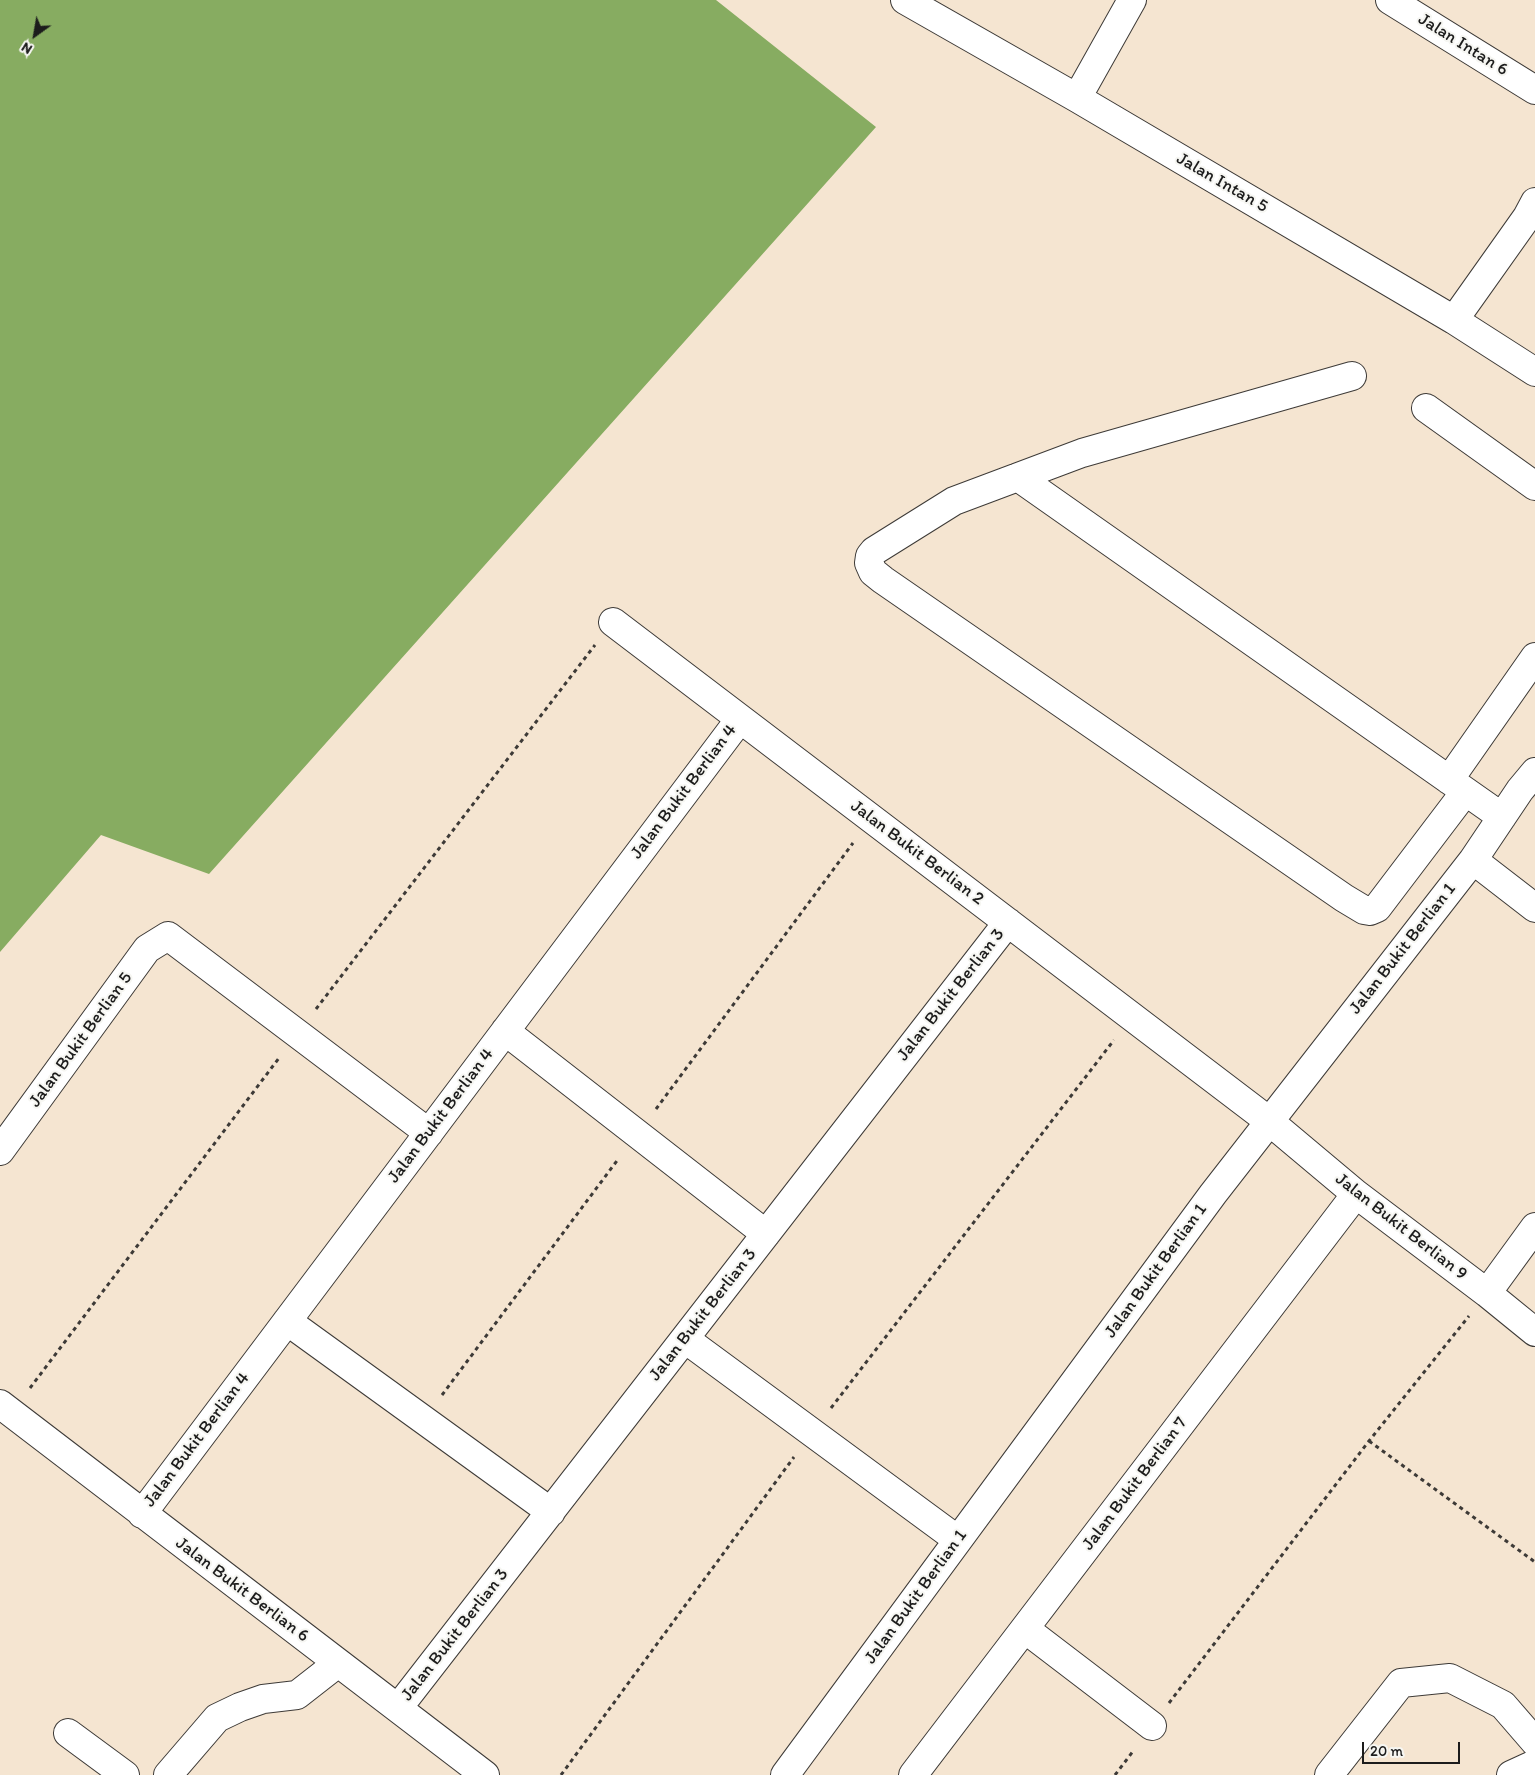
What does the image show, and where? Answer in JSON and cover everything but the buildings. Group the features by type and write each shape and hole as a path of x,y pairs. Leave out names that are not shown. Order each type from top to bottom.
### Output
{"street":[{"name":"Jalan Intan 5","path":"905,0 1077,98 1454,320 1535,372"},
{"path":"1077,98 1132,0"},
{"name":"Jalan Intan 6","path":"1390,0 1535,90"},
{"path":"1454,320 1535,202"},
{"path":"1352,376 1082,453 954,501 874,551 870,556 869,563 873,572 883,580 1344,898 1364,910 1370,911 1377,908 1457,786 1535,657"},
{"path":"1426,408 1535,486"},
{"path":"1018,478 1502,817"},
{"name":"Jalan Bukit Berlian 2","path":"613,622 1269,1121"},
{"name":"Jalan Bukit Berlian 4","path":"142,1514 740,719"},
{"name":"Jalan Bukit Berlian 1","path":"785,1775 1212,1194 1473,860 1520,790 1535,772"},
{"path":"1473,860 1535,908"},
{"name":"Jalan Bukit Berlian 3","path":"398,1708 1008,922"},
{"name":"Jalan Bukit Berlian 5","path":"0,1151 147,949 168,936 429,1133"},
{"path":"505,1031 766,1234"},
{"name":"Jalan Bukit Berlian 9","path":"1269,1121 1356,1194 1487,1293 1535,1332"},
{"name":"Jalan Bukit Berlian 7","path":"913,1775 1356,1194"},
{"path":"1487,1293 1535,1227"},
{"path":"287,1321 551,1512"},
{"path":"685,1339 958,1540"},
{"name":"Jalan Bukit Berlian 6","path":"0,1404 486,1775"},
{"path":"1025,1629 1152,1726"},
{"path":"168,1775 217,1718 240,1707 264,1699 297,1695 338,1663"},
{"path":"1329,1775 1402,1683 1450,1678 1503,1705 1535,1742"},
{"path":"68,1733 125,1775"},
{"path":"1511,1775 1535,1764"}],"path":[{"path":"561,1775 812,1432 1132,1017"},
{"path":"1115,1775 1369,1441 1487,1293"},
{"path":"1369,1441 1535,1562"}],"green space":[{"path":"0,0 716,0 876,127 209,874 101,835 0,952"}]}
